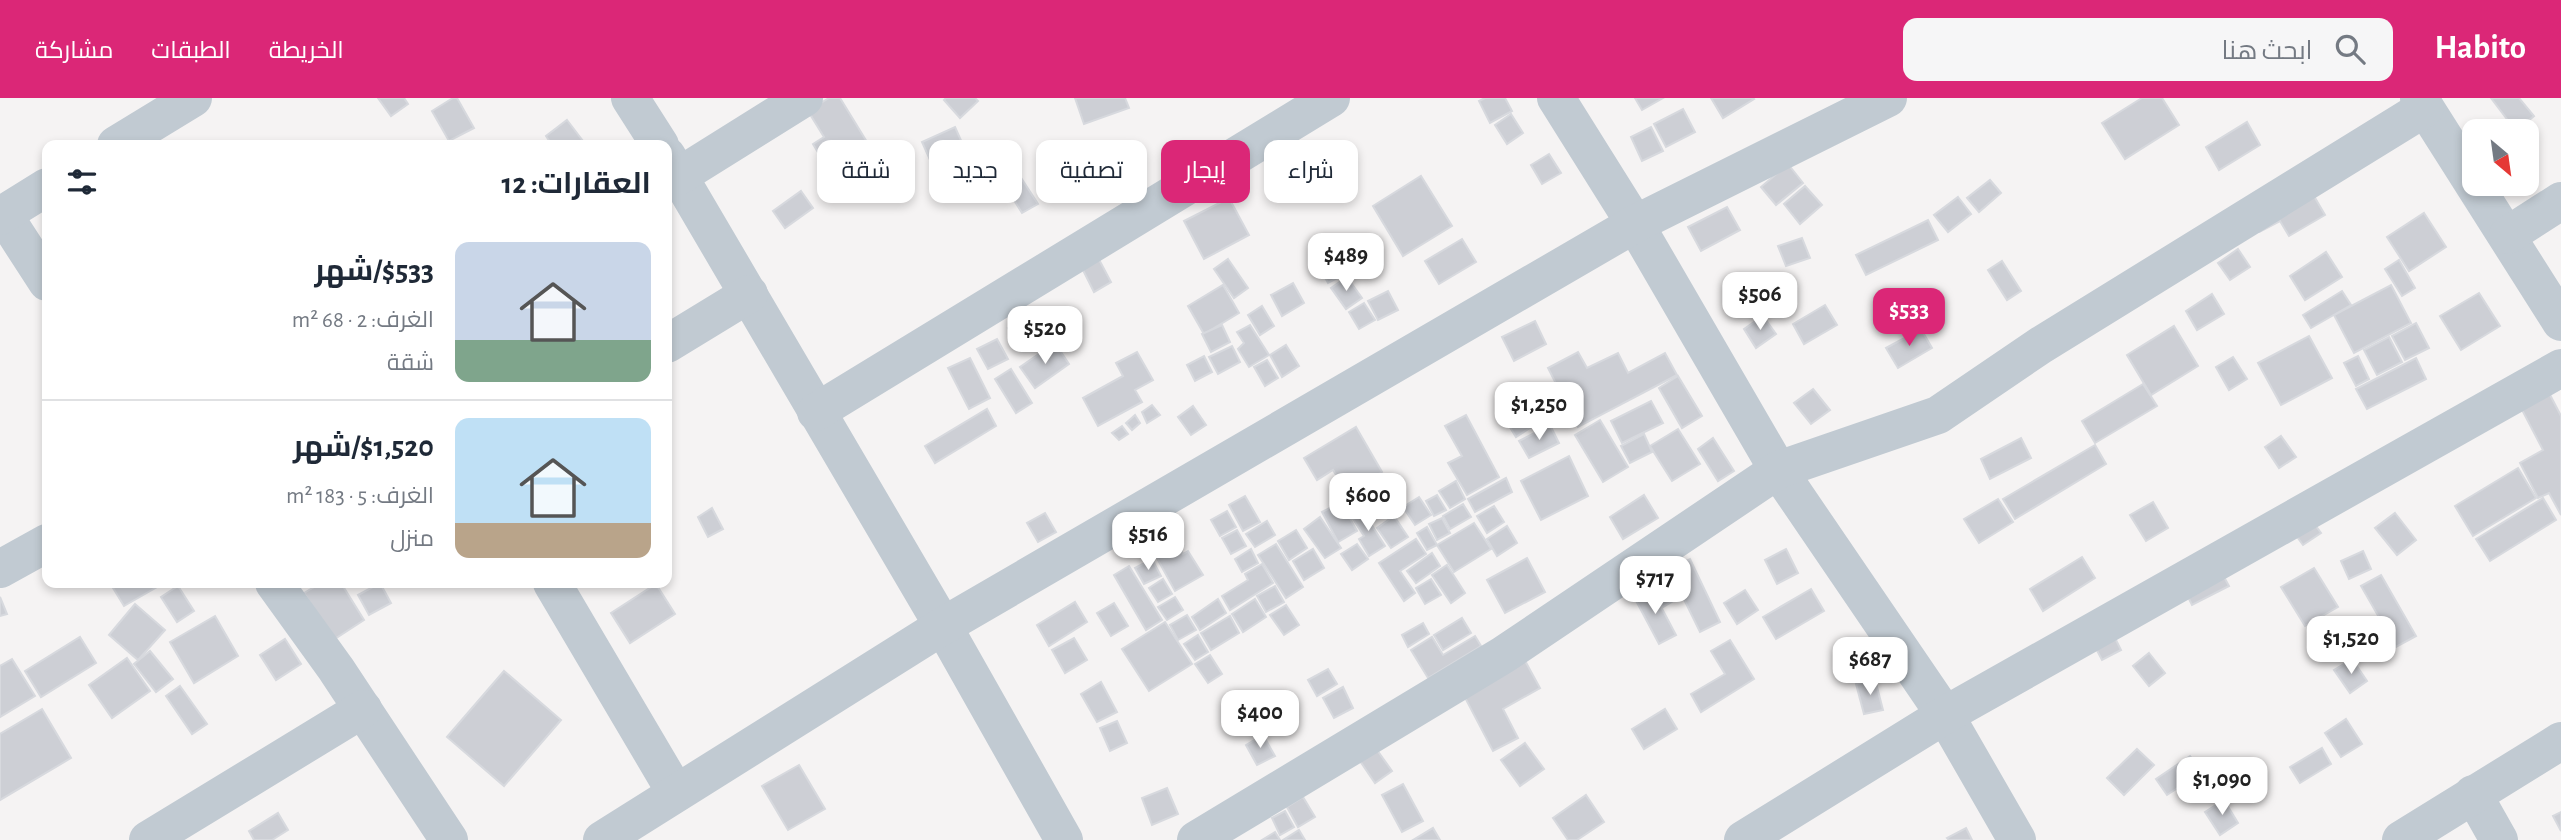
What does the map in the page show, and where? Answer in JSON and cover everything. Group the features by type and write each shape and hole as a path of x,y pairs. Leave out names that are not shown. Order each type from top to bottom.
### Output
{"street":[{"path":"126,140 193,98"},
{"path":"630,98 657,140"},
{"path":"672,158 804,98"},
{"path":"816,412 1331,98"},
{"path":"1556,98 1635,224 1778,470 1945,715 2017,840"},
{"path":"624,834 676,793 943,626 1635,224 1888,98"},
{"path":"1195,840 1503,655 1778,470 1938,415 2041,345 2422,103 2561,322"},
{"path":"672,164 943,626 1064,840"},
{"path":"42,190 1,215 42,275"},
{"path":"2508,235 2561,201"},
{"path":"672,341 749,294"},
{"path":"1743,840 1945,715 2561,368"},
{"path":"0,569 42,546"},
{"path":"287,588 449,840"},
{"path":"555,588 676,793"},
{"path":"148,840 363,709"},
{"path":"2401,840 2561,741"},
{"path":"2473,794 2499,840"}],"building":[{"path":"378,98 404,98 408,104 391,116"},
{"path":"457,98 474,128 448,140 432,111"},
{"path":"829,98 840,98 866,140 819,140 824,137 808,111"},
{"path":"975,98 978,101 960,118 944,100"},
{"path":"1075,98 1125,98 1129,108 1084,124"},
{"path":"1485,98 1505,98 1512,111 1490,123 1479,101"},
{"path":"1635,98 1663,98 1642,110"},
{"path":"1711,98 1753,98 1754,99 1723,118"},
{"path":"2142,98 2162,98 2179,125 2125,159 2102,123"},
{"path":"2491,98 2519,98 2534,116 2530,119 2507,119"},
{"path":"1683,109 1695,132 1666,147 1654,124"},
{"path":"1511,114 1523,133 1507,144 1495,125"},
{"path":"567,120 582,140 549,140 546,136"},
{"path":"2247,122 2260,145 2219,170 2206,147"},
{"path":"955,127 961,140 929,140 929,158 922,142"},
{"path":"1651,127 1663,151 1642,161 1631,137"},
{"path":"1549,154 1561,173 1542,184 1531,165"},
{"path":"1788,164 1803,183 1776,205 1761,187"},
{"path":"1421,176 1452,226 1403,256 1373,206"},
{"path":"1022,179 1038,204 1022,213 1016,203 1022,203"},
{"path":"2304,179 2325,215 2289,236 2280,221 2259,232"},
{"path":"1990,180 2001,193 1979,212 1967,198"},
{"path":"1805,186 1822,205 1800,224 1784,204"},
{"path":"801,191 813,208 785,228 773,211"},
{"path":"1958,197 1971,214 1948,232 1934,215"},
{"path":"1219,203 1232,203 1249,235 1204,259 1184,221"},
{"path":"1727,207 1740,230 1701,251 1688,227"},
{"path":"2424,213 2446,247 2409,271 2387,237"},
{"path":"1928,220 1938,240 1866,275 1856,255"},
{"path":"1087,237 1111,282 1094,292 1081,266"},
{"path":"1802,238 1810,258 1786,266 1778,246"},
{"path":"1462,239 1476,262 1439,284 1425,261"},
{"path":"2238,249 2250,267 2230,280 2218,263"},
{"path":"2326,252 2342,277 2305,300 2290,276"},
{"path":"1339,258 1347,273 1328,283 1320,268"},
{"path":"1228,259 1248,288 1234,298 1214,269"},
{"path":"2399,260 2415,288 2402,296 2385,269"},
{"path":"2002,261 2021,291 2007,300 1988,270"},
{"path":"1347,277 1362,298 1346,309 1331,288"},
{"path":"1293,283 1304,303 1282,316 1271,295"},
{"path":"1223,285 1239,313 1204,334 1188,306"},
{"path":"2391,285 2411,323 2354,353 2334,315"},
{"path":"1388,291 1398,310 1378,320 1368,301"},
{"path":"2342,291 2351,305 2311,328 2303,315"},
{"path":"2479,293 2500,326 2461,350 2440,316"},
{"path":"2212,294 2224,314 2197,330 2186,311"},
{"path":"1364,303 1375,320 1359,329 1349,312"},
{"path":"1825,305 1837,325 1804,344 1793,324"},
{"path":"1262,306 1274,326 1260,335 1248,315"},
{"path":"1034,312 1044,328 1018,344 1008,328"},
{"path":"1763,316 1776,334 1756,348 1744,329"},
{"path":"1535,321 1546,344 1514,361 1502,337"},
{"path":"2416,323 2429,348 2405,360 2392,336"},
{"path":"1222,325 1230,342 1211,352 1202,334"},
{"path":"1250,325 1269,355 1249,367 1238,349 1244,343 1237,332"},
{"path":"2174,326 2198,366 2151,395 2127,355"},
{"path":"1921,329 1932,348 1898,368 1886,348"},
{"path":"2309,336 2332,378 2281,405 2258,363"},
{"path":"2389,337 2402,362 2377,375 2364,350"},
{"path":"997,339 1008,359 988,369 977,349"},
{"path":"1055,343 1069,364 1035,388 1020,367"},
{"path":"1286,345 1299,366 1282,377 1270,355"},
{"path":"1232,346 1240,362 1218,374 1209,357"},
{"path":"1137,352 1153,380 1135,390 1142,402 1098,426 1083,398 1123,376 1116,363"},
{"path":"1578,352 1587,368 1618,353 1628,373 1665,353 1677,375 1578,427 1548,368"},
{"path":"1204,356 1212,372 1195,381 1187,365"},
{"path":"2358,356 2369,379 2356,386 2344,363"},
{"path":"2233,357 2247,379 2229,390 2216,367"},
{"path":"970,358 990,398 969,409 948,368"},
{"path":"2416,358 2426,379 2367,409 2356,389"},
{"path":"1267,360 1278,378 1265,386 1254,367"},
{"path":"1011,369 1032,403 1016,413 995,379"},
{"path":"1678,376 1702,416 1682,428 1659,388"},
{"path":"2143,384 2157,406 2095,443 2082,421"},
{"path":"1813,389 1830,410 1811,424 1794,403"},
{"path":"2548,391 2561,416 2561,515 2549,493 2538,498 2520,463 2543,450 2520,406"},
{"path":"1517,400 1533,426 1516,437 1500,411"},
{"path":"1651,401 1663,423 1622,443 1611,421"},
{"path":"1152,405 1160,415 1147,423 1142,412"},
{"path":"1193,406 1206,425 1191,435 1178,417"},
{"path":"987,409 996,426 935,463 925,446"},
{"path":"1135,415 1140,423 1132,430 1126,423"},
{"path":"1466,415 1499,477 1467,495 1448,463 1462,456 1445,426"},
{"path":"1600,420 1628,467 1603,482 1575,435"},
{"path":"1550,425 1559,443 1529,458 1519,441"},
{"path":"1122,426 1128,434 1119,440 1112,433"},
{"path":"1356,427 1382,472 1347,493 1333,470 1317,480 1304,458"},
{"path":"1678,429 1700,464 1672,481 1650,446"},
{"path":"1644,434 1652,452 1630,463 1621,446"},
{"path":"2281,436 2296,457 2279,468 2265,447"},
{"path":"1713,438 1734,471 1718,481 1698,449"},
{"path":"2021,438 2031,458 1990,479 1981,459"},
{"path":"2095,445 2106,464 2015,519 2003,499"},
{"path":"1569,456 1588,496 1541,520 1521,481"},
{"path":"2518,468 2536,498 2473,536 2455,506"},
{"path":"1506,478 1512,492 1475,512 1468,499"},
{"path":"1456,481 1465,499 1450,508 1439,491"},
{"path":"1371,484 1377,496 1353,509 1347,497"},
{"path":"1437,495 1446,510 1434,516 1426,501"},
{"path":"1644,495 1658,518 1623,539 1610,517"},
{"path":"1245,496 1260,522 1243,531 1229,505"},
{"path":"1419,497 1431,515 1415,525 1403,507"},
{"path":"2543,498 2556,520 2490,561 2476,539"},
{"path":"1998,499 2013,522 1979,543 1964,519"},
{"path":"1341,502 1357,531 1338,542 1322,512"},
{"path":"2153,502 2168,528 2146,541 2130,515"},
{"path":"1463,504 1471,517 1450,529 1443,516"},
{"path":"1494,506 1504,522 1487,533 1477,516"},
{"path":"712,508 723,529 708,537 698,517"},
{"path":"1361,508 1385,546 1369,556 1359,539 1364,536 1351,516"},
{"path":"1227,511 1236,527 1220,536 1211,520"},
{"path":"2305,511 2321,533 2303,545 2287,523"},
{"path":"1045,513 1056,532 1038,542 1027,523"},
{"path":"2395,513 2416,540 2397,555 2375,528"},
{"path":"1394,516 1408,537 1391,548 1377,528"},
{"path":"1320,517 1341,548 1325,558 1304,529"},
{"path":"1442,518 1450,533 1437,540 1429,524"},
{"path":"1267,521 1275,535 1255,547 1246,534"},
{"path":"1474,523 1491,549 1454,572 1437,545"},
{"path":"1507,526 1517,543 1497,556 1487,539"},
{"path":"1427,527 1437,545 1427,550 1417,533"},
{"path":"1237,530 1246,546 1231,554 1222,538"},
{"path":"1296,530 1307,548 1289,560 1278,541"},
{"path":"1175,539 1183,554 1188,551 1203,575 1175,591 1153,551"},
{"path":"1416,539 1426,554 1400,571 1415,593 1404,601 1379,563"},
{"path":"1276,544 1303,587 1286,598 1258,555"},
{"path":"1357,544 1368,559 1352,570 1341,554"},
{"path":"1251,549 1258,563 1242,572 1235,559"},
{"path":"1313,549 1324,568 1304,580 1293,561"},
{"path":"1786,549 1798,573 1777,584 1765,560"},
{"path":"2363,551 2371,569 2349,579 2341,561"},
{"path":"1432,553 1440,566 1416,583 1407,571"},
{"path":"2082,557 2095,578 2043,611 2030,589"},
{"path":"1527,558 1545,592 1505,613 1487,580"},
{"path":"1152,559 1161,576 1144,584 1135,568"},
{"path":"1690,559 1720,622 1700,632 1669,569"},
{"path":"1262,564 1273,583 1230,610 1222,596 1248,580 1245,574"},
{"path":"2217,564 2229,586 2192,605 2181,583"},
{"path":"1447,565 1465,593 1451,603 1432,575"},
{"path":"1129,566 1162,620 1146,630 1114,575"},
{"path":"2314,568 2338,607 2305,626 2281,587"},
{"path":"2381,575 2416,636 2396,647 2361,586"},
{"path":"1163,579 1172,594 1158,602 1149,588"},
{"path":"1431,579 1441,595 1425,604 1416,588"},
{"path":"1669,579 1680,597 1663,607 1653,589"},
{"path":"1275,586 1284,602 1266,612 1257,596"},
{"path":"113,588 155,588 124,606"},
{"path":"179,588 194,611 177,622 161,597"},
{"path":"312,588 344,588 364,620 333,640 304,593"},
{"path":"371,588 383,588 391,603 369,615 358,595"},
{"path":"650,588 659,588 675,614 630,643 611,613"},
{"path":"1651,588 1676,635 1659,644 1634,597"},
{"path":"1811,589 1824,611 1776,639 1763,617"},
{"path":"1745,590 1758,610 1737,624 1724,603"},
{"path":"0,597 7,614 0,616"},
{"path":"1175,597 1183,610 1167,620 1158,607"},
{"path":"1218,599 1226,613 1200,630 1192,617"},
{"path":"1255,599 1266,617 1243,632 1232,614"},
{"path":"1075,602 1087,622 1049,646 1037,625"},
{"path":"1114,603 1128,626 1111,636 1097,613"},
{"path":"135,604 165,630 138,660 109,635"},
{"path":"1286,605 1299,625 1284,635 1270,615"},
{"path":"1187,615 1196,630 1178,640 1170,625"},
{"path":"215,616 238,656 194,683 170,642"},
{"path":"1230,616 1239,633 1211,650 1201,633"},
{"path":"1462,618 1471,633 1443,650 1434,635"},
{"path":"1165,622 1192,664 1149,691 1122,649"},
{"path":"1423,623 1429,634 1408,647 1402,635"},
{"path":"2111,630 2121,650 2102,660 2092,641"},
{"path":"1198,635 1208,652 1195,660 1184,644"},
{"path":"1475,636 1481,646 1428,678 1411,650 1432,637 1443,655"},
{"path":"80,637 96,663 41,697 25,671"},
{"path":"1074,638 1087,660 1065,673 1052,650"},
{"path":"285,639 301,664 276,680 260,655"},
{"path":"1730,640 1754,679 1701,712 1691,694 1725,674 1711,651"},
{"path":"150,651 173,679 156,692 134,664"},
{"path":"2149,653 2165,673 2149,686 2133,666"},
{"path":"1210,655 1222,674 1208,683 1195,664"},
{"path":"1523,657 1540,688 1503,709 1518,738 1493,751 1461,690"},
{"path":"127,658 150,691 112,718 89,685"},
{"path":"12,659 35,696 0,717 0,666"},
{"path":"2352,659 2367,681 2350,693 2334,670"},
{"path":"1328,669 1337,684 1317,696 1308,680"},
{"path":"504,671 561,720 504,786 447,737"},
{"path":"1875,679 1883,710 1864,714 1856,684"},
{"path":"1101,682 1117,712 1097,722 1081,694"},
{"path":"180,686 207,724 192,734 166,696"},
{"path":"1343,687 1353,708 1334,718 1323,698"},
{"path":"42,709 71,758 0,800 0,734"},
{"path":"1665,709 1677,729 1644,749 1632,729"},
{"path":"2346,719 2362,744 2341,757 2325,733"},
{"path":"1117,721 1127,743 1110,751 1100,728"},
{"path":"1263,735 1275,756 1257,765 1246,745"},
{"path":"1525,743 1544,769 1520,786 1501,760"},
{"path":"2322,748 2331,764 2300,783 2290,767"},
{"path":"2137,749 2154,765 2124,795 2107,778"},
{"path":"1377,750 1392,771 1375,783 1360,761"},
{"path":"2190,756 2202,772 2167,795 2156,779"},
{"path":"799,765 825,809 788,830 762,786"},
{"path":"1403,784 1423,821 1402,832 1382,795"},
{"path":"1167,788 1178,814 1152,825 1142,798"},
{"path":"1586,795 1604,822 1577,840 1568,840 1553,818"},
{"path":"1303,797 1315,817 1298,827 1287,807"},
{"path":"2224,800 2238,823 2220,835 2205,812"},
{"path":"1285,811 1294,827 1280,835 1272,818"},
{"path":"2561,812 2561,831 2553,816"},
{"path":"278,813 288,830 272,840 254,840 249,831"},
{"path":"1433,828 1440,840 1413,840"},
{"path":"1966,828 1972,840 1947,838"},
{"path":"1299,830 1305,840 1283,840"},
{"path":"1275,832 1280,840 1262,840"}]}
